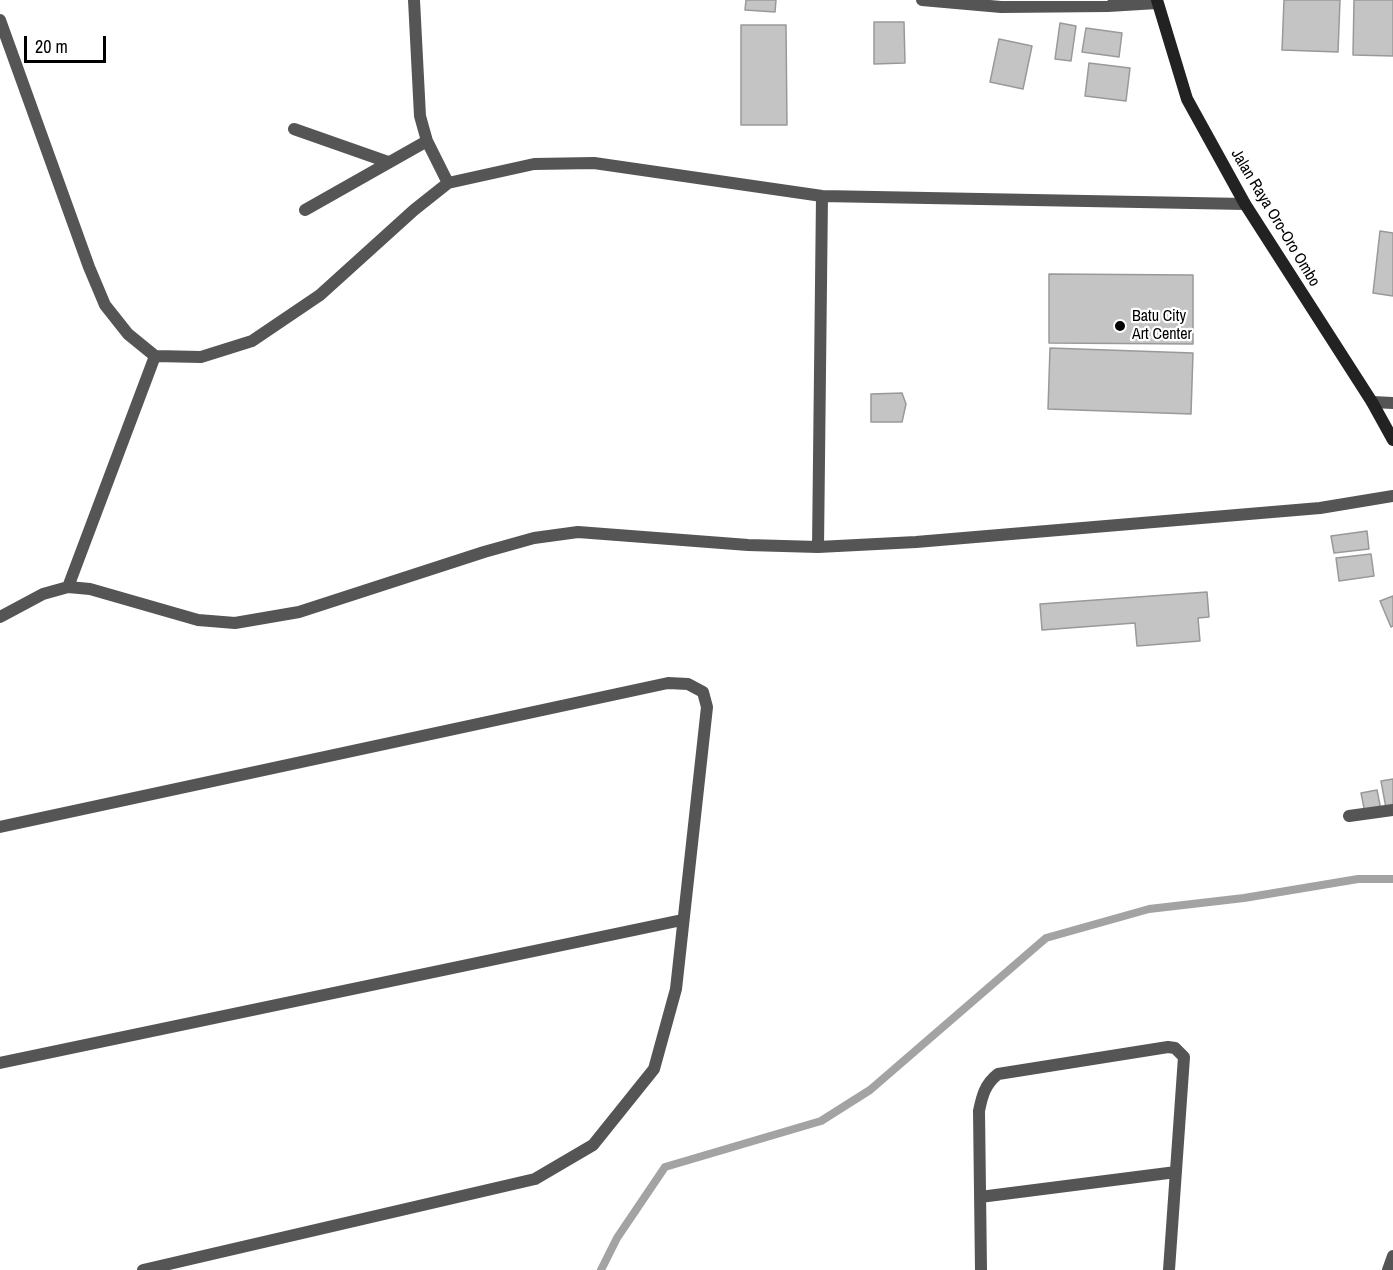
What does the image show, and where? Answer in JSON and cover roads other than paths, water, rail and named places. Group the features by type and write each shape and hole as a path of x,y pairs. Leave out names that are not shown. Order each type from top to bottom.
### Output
{"main road":[{"name":"Jalan Raya Oro-Oro Ombo","path":"1157,1 1187,99 1245,204 1393,438"}],"street":[{"path":"414,0 420,116 427,141 448,183"},
{"path":"921,0 1001,7 1108,6 1157,1"},
{"path":"0,20 89,267 105,305 128,334 155,356 201,357 252,341 320,295 414,210 448,183 534,164 594,163 822,196 1245,204"},
{"path":"294,129 388,162"},
{"path":"305,210 427,141"},
{"path":"818,547 822,196"},
{"path":"68,587 155,356"},
{"path":"1372,402 1393,403"},
{"path":"0,617 43,594 68,587 90,589 198,620 235,623 299,612 484,552 534,538 578,532 818,547 916,542 1296,510 1393,496"},
{"path":"0,827 668,682 688,684 703,692 707,707 676,989 654,1069 593,1145 535,1179 143,1270"},
{"path":"1349,816 1393,810"},
{"path":"0,1063 682,920"},
{"path":"981,1270 979,1111 986,1087 991,1079 999,1074 1175,1047 1184,1057 1169,1270"},
{"path":"980,1197 1176,1172"},
{"path":"1388,1270 1393,1256"}],"waterway":[{"path":"601,1270 617,1238 665,1167 821,1121 870,1090 1046,938 1149,909 1244,898 1358,879 1393,879"}],"place":[{"name":"Batu City Art Center","path":"1120,326"}]}
